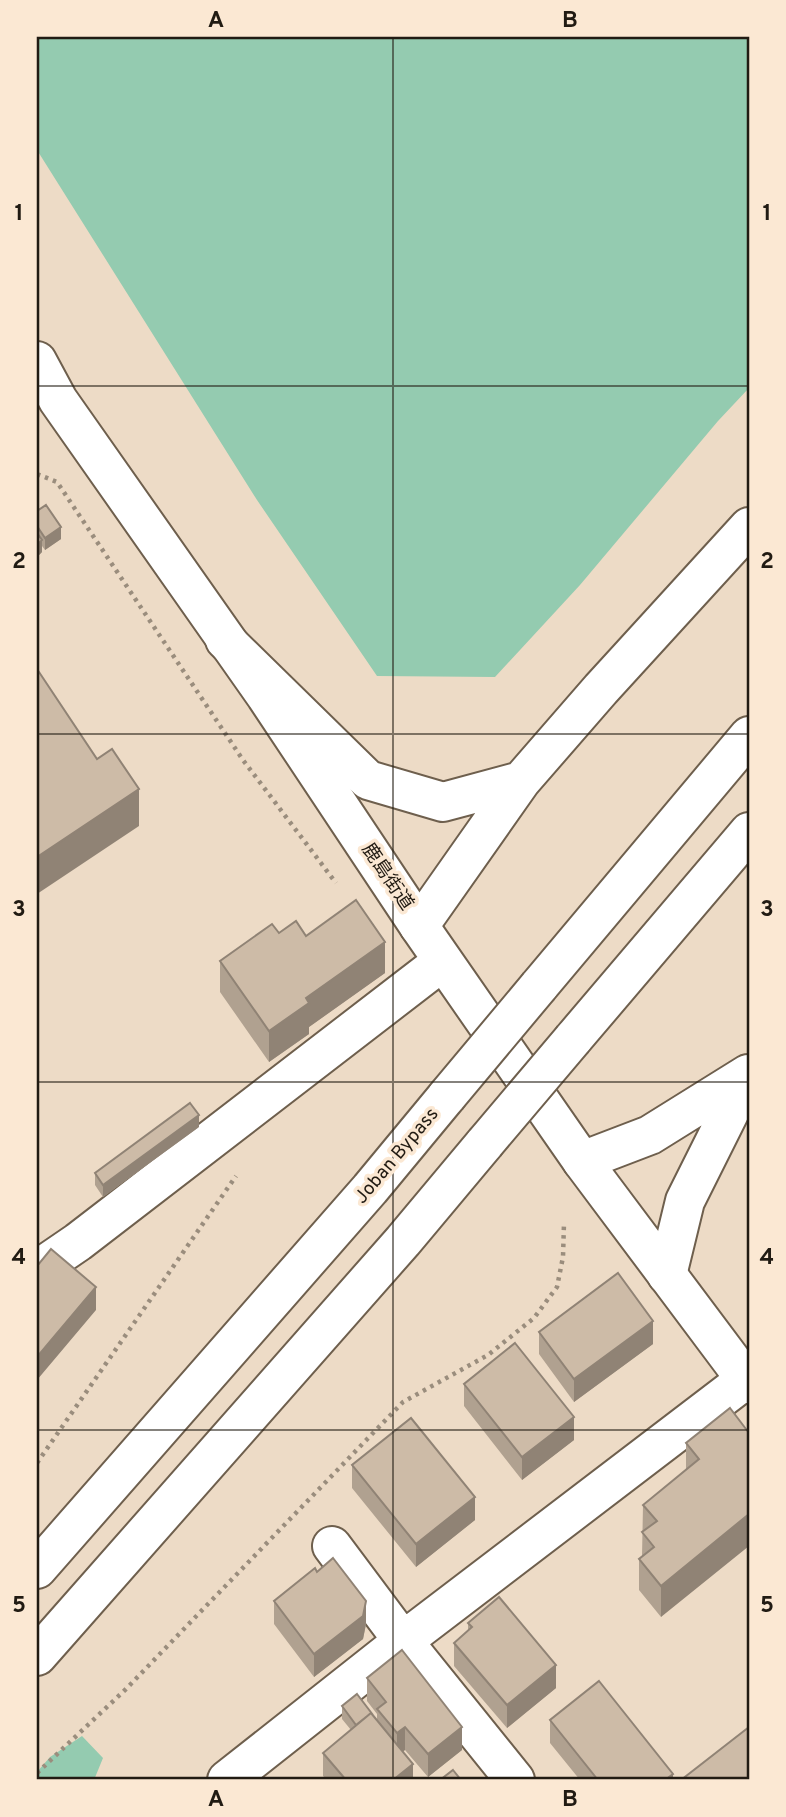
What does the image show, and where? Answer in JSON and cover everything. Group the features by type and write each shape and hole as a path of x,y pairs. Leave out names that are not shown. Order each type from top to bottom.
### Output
{"main road":[{"name":"鹿島街道","path":"37,361 47,407 266,696 419,926 582,1161 747,1382"},
{"path":"419,926 522,781 601,689 749,527"},
{"path":"225,640 368,780 443,802 522,781"},
{"name":"Joban Bypass","path":"37,1569 370,1189 749,736"},
{"path":"37,1657 394,1251 749,832"},
{"path":"37,1270 78,1242 443,961"},
{"path":"582,1161 650,1135 748,1074"},
{"path":"667,1275 685,1201 748,1074"},
{"path":"226,1780 403,1641 747,1382"},
{"path":"332,1546 403,1641 515,1780"}],"path":[{"path":"37,474 57,482 243,760 343,892"},
{"path":"37,1463 236,1175"},
{"path":"37,1773 126,1689 403,1402 488,1355 534,1318 557,1287 563,1257 564,1223"}],"green space":[{"path":"37,37 749,37 749,388 580,585 495,677 377,676 257,500 37,150"},
{"path":"82,1736 103,1758 94,1780 37,1780 37,1772 50,1757"}],"building":[{"path":"46,505 61,527 45,538 37,526 37,511"},
{"path":"37,669 97,759 112,749 139,789 37,857"},
{"path":"356,900 385,942 306,998 309,1003 269,1031 220,961 272,924 279,933 296,921 306,936"},
{"path":"190,1103 199,1115 103,1185 95,1173"},
{"path":"51,1249 96,1287 37,1357 37,1266"},
{"path":"618,1273 653,1321 574,1379 539,1332"},
{"path":"515,1343 574,1417 522,1457 464,1384"},
{"path":"730,1408 749,1433 749,1514 661,1586 639,1559 654,1547 642,1532 657,1521 643,1505 699,1459 686,1443"},
{"path":"411,1418 475,1497 416,1544 352,1465"},
{"path":"333,1558 366,1601 363,1616 314,1654 274,1601 315,1568 317,1572"},
{"path":"499,1597 556,1665 507,1705 454,1643 472,1627 468,1623"},
{"path":"402,1650 462,1727 428,1754 405,1727 397,1733 377,1709 386,1702 367,1678"},
{"path":"599,1681 673,1774 665,1780 598,1780 550,1720"},
{"path":"357,1694 373,1715 371,1713 356,1725 342,1706"},
{"path":"371,1713 413,1764 393,1780 346,1780 323,1753"},
{"path":"749,1727 749,1780 681,1780"},
{"path":"453,1770 461,1780 440,1780"}]}
